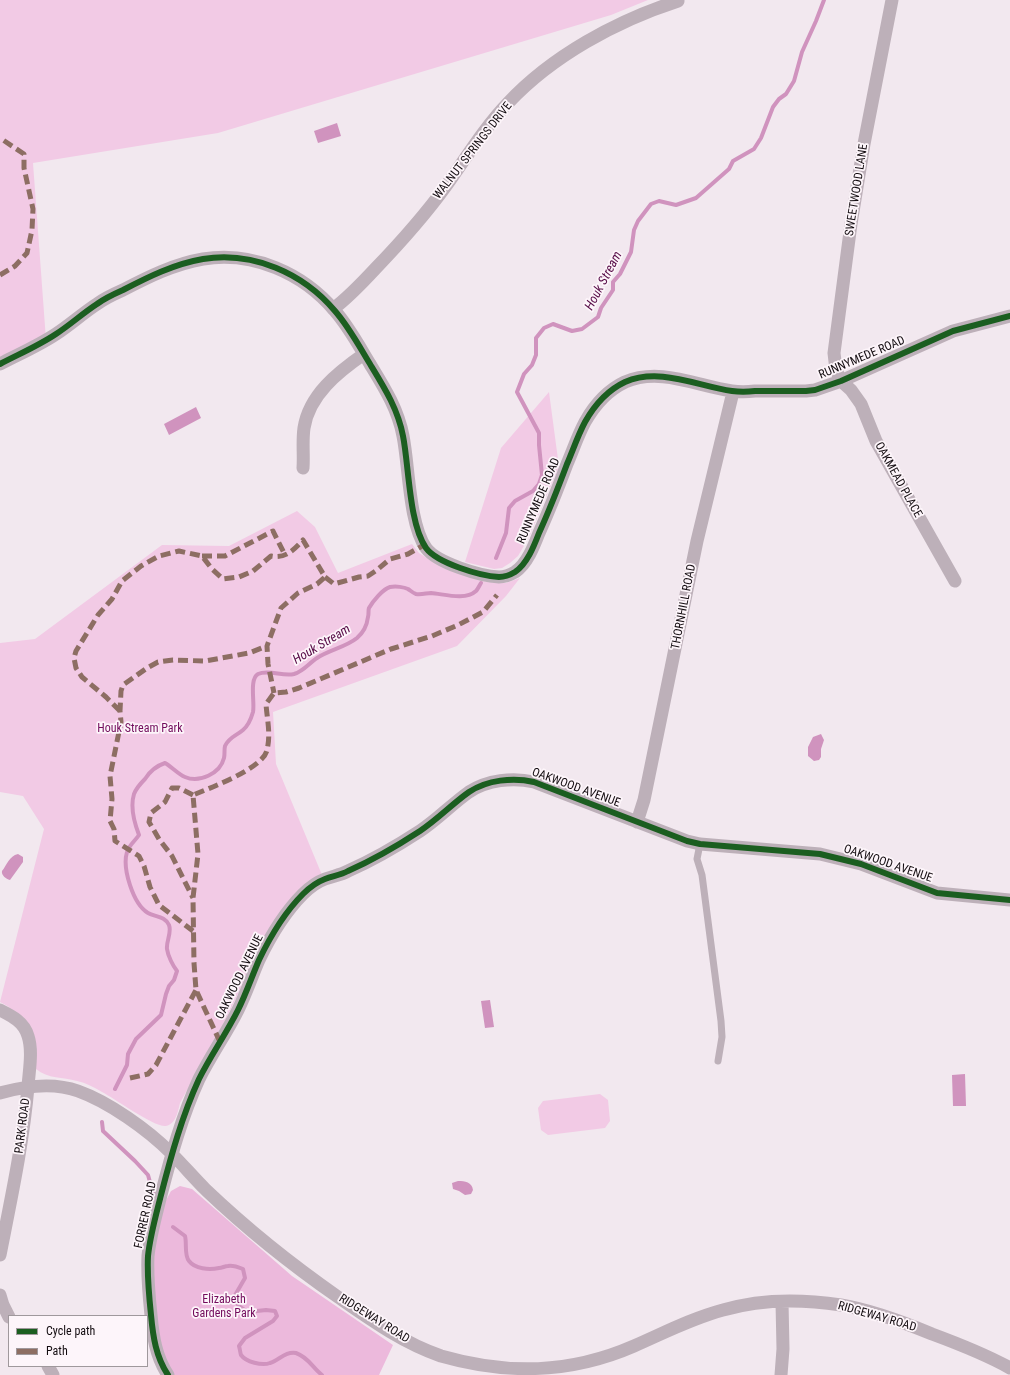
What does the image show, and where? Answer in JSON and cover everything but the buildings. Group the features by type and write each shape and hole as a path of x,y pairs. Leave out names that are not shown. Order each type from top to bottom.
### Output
{"street":[{"name":"SWEETWOOD LANE","path":"841,381 836,370 834,352 851,224 864,144 892,0"},
{"name":"WALNUT SPRINGS DRIVE","path":"333,309 359,285 398,244 445,186 489,126 526,86 546,70 587,42 613,27 661,6 678,1"},
{"name":"RUNNYMEDE ROAD","path":"0,364 56,334 99,302 169,268 201,260 221,257 254,260 285,271 300,279 315,290 343,320 390,396 398,413 404,436 416,525 424,545 435,557 447,564 500,577 508,576 522,566 534,546 586,419 608,394 623,383 637,378 654,376 677,378 733,392 815,390 841,381 953,330 1010,316"},
{"path":"303,468 304,429 312,406 331,380 342,369 364,354"},
{"name":"OAKMEAD PLACE","path":"841,381 851,390 860,404 876,441 955,581"},
{"name":"THORNHILL ROAD","path":"637,822 644,800 697,541 733,392"},
{"name":"OAKWOOD AVENUE","path":"171,1153 200,1078 238,1009 259,959 271,936 302,896 324,879 346,872 405,841 433,822 471,791 493,782 516,779 534,782 686,841 735,848 820,854 861,864 937,893 1010,900"},
{"name":"PARK ROAD","path":"0,1010 12,1016 21,1023 28,1034 30,1043 30,1065 25,1122 0,1255"},
{"name":"RIDGEWAY ROAD","path":"0,1093 28,1087 54,1086 75,1090 98,1100 145,1130 171,1153 205,1189 225,1207 275,1250 312,1279 379,1326 409,1343 440,1356 466,1363 499,1369 526,1371 575,1366 603,1358 635,1346 691,1320 724,1309 752,1304 806,1302 834,1304 903,1322 957,1343 1010,1368"},
{"name":"FORRER ROAD","path":"168,1375 153,1339 148,1293 148,1259 154,1222 171,1153"},
{"path":"0,1296 8,1315"},
{"path":"781,1375 783,1349 782,1302"}],"lane":[{"path":"700,844 697,859 702,875 721,1021 722,1037 718,1061"}],"green space":[{"path":"0,0 648,0 611,15 218,133 33,163 46,340 0,364"},
{"path":"549,392 559,467 529,537 518,556 502,568 494,569 465,562 501,448"},
{"name":"Houk Stream Park","path":"297,511 315,527 338,573 412,544 419,553 435,563 487,582 506,583 520,578 506,596 457,646 273,712 276,764 322,875 266,935 251,962 226,1019 180,1103 174,1120 169,1125 161,1125 144,1118 90,1085 46,1075 36,1069 36,1061 9,1007 0,1002 44,829 23,796 0,792 0,643 35,639 162,545 229,546"},
{"path":"600,1094 608,1100 610,1121 605,1128 548,1135 541,1130 538,1108 543,1101"},
{"name":"Elizabeth Gardens Park","path":"180,1186 192,1189 292,1276 393,1345 379,1375 174,1375 170,1371 156,1330 153,1253 164,1204 171,1191"}],"shaded area":[{"path":"337,123 341,136 318,143 314,131"},
{"path":"196,407 201,418 169,435 164,424"},
{"path":"821,734 824,740 821,749 821,757 819,760 814,761 808,756 808,747 813,737"},
{"path":"18,854 23,857 23,862 10,880 5,878 2,871 10,859"},
{"path":"490,1000 494,1027 485,1028 481,1001"},
{"path":"965,1074 966,1106 953,1106 952,1075"},
{"path":"458,1181 466,1182 471,1185 473,1190 471,1194 465,1195 453,1189 452,1183"}],"waterway":[{"name":"Houk Stream","path":"496,558 506,533 509,508 515,501 533,491 539,484 542,475 539,433 517,392 524,374 532,365 536,355 536,338 544,328 553,324 572,331 582,329 598,317 601,308 613,290 613,282 620,274 631,252 634,230 638,221 651,204 659,201 676,205 696,198 729,169 733,161 754,149 761,138 773,107 779,99 786,94 794,81 802,52 824,0"},
{"name":"Houk Stream","path":"115,1089 127,1065 128,1054 136,1039 161,1015 166,994 177,971 168,955 167,943 170,931 169,925 165,920 148,913 143,908 133,894 127,876 127,852 139,835 134,820 133,809 133,799 137,788 151,771 165,763 182,776 191,779 202,778 214,773 222,764 225,746 227,743 245,728 251,719 253,712 253,686 255,677 258,674 267,672 285,675 294,674 301,671 322,655 353,641 365,628 371,605 387,588 400,587 408,589 416,594 431,593 466,596 477,590 481,583"},
{"name":"Houk Stream","path":"102,1122 103,1131 148,1175 153,1193"},
{"name":"Houk Stream","path":"173,1227 185,1236 187,1258 195,1266 211,1269 232,1266 243,1269 245,1278 234,1297 237,1304 241,1308 248,1312 266,1310 275,1311 277,1316 273,1321 245,1338 239,1346 243,1357 254,1363 267,1364 289,1353 296,1353 307,1360 322,1375"}],"marked path":[{"path":"0,138 24,154 24,168 33,209 32,230 27,253 15,266 0,275"},
{"path":"202,556 225,556 273,531 285,555"},
{"path":"120,711 82,677 76,668 74,658 76,651 98,615 112,599 122,581 141,566 159,556 179,551 202,556 212,569 223,579 239,577 253,571 271,556 276,557 289,553 303,540 325,577 317,584 298,593 281,608 267,646 268,664 274,693"},
{"path":"325,577 334,584 368,576 390,559 408,554 424,545"},
{"path":"220,1042 196,990 193,898 198,854 193,795 235,777 257,764 264,757 269,738 266,704 274,693 286,692 299,688 391,649 432,636 458,625 483,612 497,595"},
{"path":"193,931 159,905 150,887 144,866 139,856 115,841 114,829 110,821 112,799 110,776 121,722 121,691 123,685 158,662 173,660 205,661 249,653 267,646"},
{"path":"193,795 179,788 172,788 165,802 151,813 149,822 159,839 172,856 193,898"},
{"path":"130,1078 148,1074 156,1065 196,990"}],"cycle path":[{"path":"0,364 49,338 106,298 152,276 182,264 203,259 222,257 240,258 276,268 308,286 335,311 354,337 385,390 394,407 401,426 410,494 416,525 420,538 426,548 439,559 449,564 481,574 503,577 515,572 527,560 585,422 602,399 619,385 638,378 652,376 678,379 719,389 743,392 815,390 841,381 953,331 1010,316"},
{"path":"168,1375 156,1346 150,1308 148,1256 153,1226 173,1151 193,1093 199,1079 229,1028 244,998 263,951 284,917 296,901 310,887 322,880 343,874 403,842 427,826 476,788 492,782 509,780 534,782 687,841 700,844 820,854 861,864 937,893 1010,900"}]}
